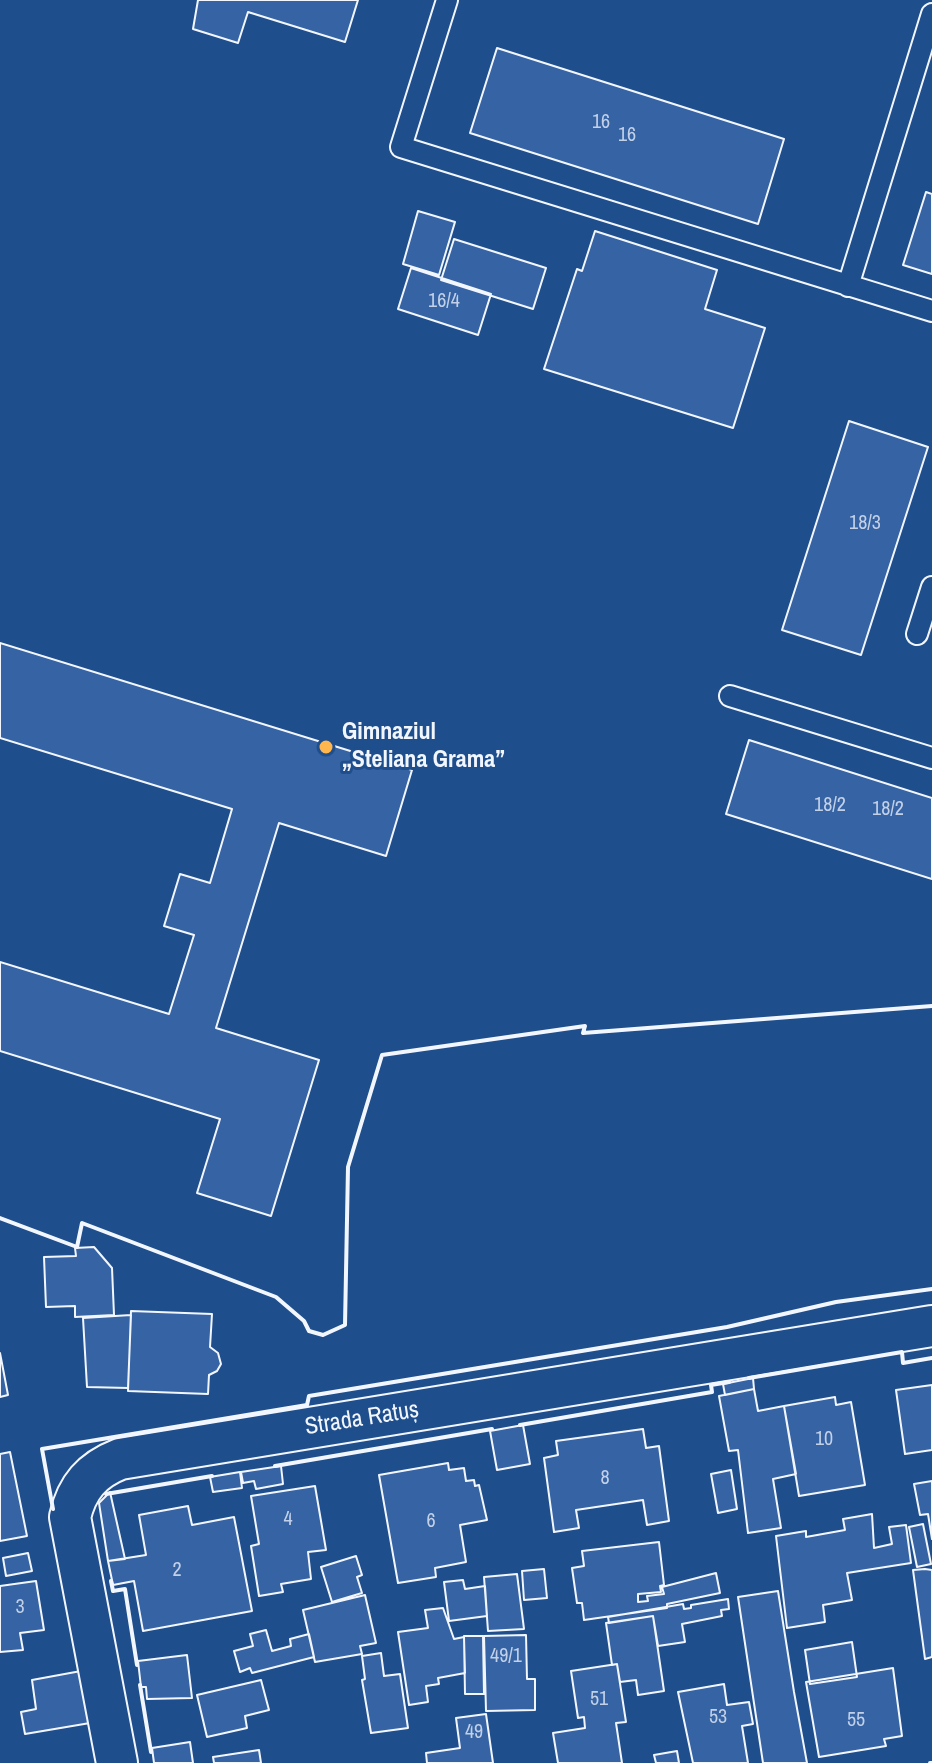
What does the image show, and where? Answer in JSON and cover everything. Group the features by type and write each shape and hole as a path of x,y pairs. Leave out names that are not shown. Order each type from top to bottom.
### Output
{"street":[{"name":"Strada Ratuș","path":"117,1763 70,1517 83,1484 102,1467 120,1459 244,1437 601,1383 932,1326"}],"lane":[{"path":"447,0 401,147 932,311"},
{"path":"848,286 932,14"},
{"path":"917,634 932,587"},
{"path":"730,696 932,758"}],"building":[{"path":"198,0 358,0 345,42 248,12 238,43 193,29"},
{"path":"497,48 784,139 758,224 470,133"},
{"path":"926,192 932,194 932,274 903,265"},
{"path":"418,211 455,222 439,275 403,264"},
{"path":"595,231 717,270 705,309 765,328 733,428 544,369 577,269 582,271"},
{"path":"454,239 546,268 533,309 441,280"},
{"path":"411,268 491,294 478,335 398,309"},
{"path":"849,421 928,447 861,655 782,630"},
{"path":"0,643 412,770 386,856 279,823 216,1028 319,1060 271,1216 197,1193 220,1119 0,1051 0,962 169,1014 194,935 164,926 180,874 210,883 232,809 0,738"},
{"path":"749,740 932,798 932,879 726,814"},
{"path":"94,1247 112,1268 114,1315 75,1317 75,1306 46,1307 44,1257 76,1256 75,1248"},
{"path":"131,1311 212,1314 210,1347 218,1353 221,1364 217,1371 209,1375 208,1394 128,1391"},
{"path":"131,1315 128,1388 87,1387 83,1318"},
{"path":"0,1353 8,1395 0,1397"},
{"path":"753,1378 754,1389 725,1395 723,1384"},
{"path":"932,1385 932,1450 905,1454 896,1390"},
{"path":"754,1389 758,1411 784,1406 796,1474 773,1479 781,1528 748,1533 738,1450 729,1451 719,1396"},
{"path":"835,1397 836,1405 851,1402 865,1485 799,1496 784,1406"},
{"path":"523,1425 530,1464 497,1470 490,1431"},
{"path":"643,1429 646,1448 659,1446 669,1521 647,1525 643,1500 576,1510 579,1528 554,1532 544,1458 558,1455 556,1441"},
{"path":"10,1452 27,1536 0,1541 0,1454"},
{"path":"448,1463 449,1470 464,1468 466,1481 474,1480 475,1486 479,1485 487,1520 460,1525 466,1562 435,1568 436,1577 398,1583 379,1475"},
{"path":"281,1466 283,1484 256,1489 254,1481 243,1483 241,1472"},
{"path":"731,1470 737,1509 718,1513 711,1474"},
{"path":"240,1472 242,1488 213,1492 210,1477"},
{"path":"932,1481 932,1539 928,1514 920,1515 914,1484"},
{"path":"315,1486 326,1550 308,1552 311,1579 281,1584 283,1592 259,1596 251,1546 259,1544 251,1496"},
{"path":"110,1492 125,1559 108,1561 99,1503"},
{"path":"188,1506 192,1525 234,1517 252,1611 143,1631 134,1581 113,1585 108,1561 146,1555 139,1515"},
{"path":"872,1514 874,1548 892,1544 889,1527 906,1525 911,1563 847,1573 852,1600 823,1605 825,1622 787,1628 776,1536 806,1531 806,1537 845,1530 843,1519"},
{"path":"923,1524 931,1564 917,1567 909,1527"},
{"path":"659,1542 664,1585 660,1586 661,1592 638,1594 638,1602 648,1601 647,1596 664,1594 662,1587 716,1573 720,1593 667,1604 667,1608 584,1620 582,1603 577,1603 572,1568 584,1566 582,1551"},
{"path":"28,1553 32,1571 6,1576 3,1558"},
{"path":"356,1556 362,1575 357,1577 362,1593 332,1602 321,1567"},
{"path":"544,1569 547,1598 524,1600 522,1571"},
{"path":"913,1570 932,1570 932,1657 925,1659"},
{"path":"517,1574 524,1629 488,1631 484,1577"},
{"path":"463,1580 465,1589 485,1586 487,1616 449,1621 444,1582"},
{"path":"36,1581 44,1630 20,1633 23,1650 0,1652 0,1586"},
{"path":"778,1591 807,1763 763,1763 738,1597"},
{"path":"365,1595 376,1643 360,1646 362,1654 315,1662 303,1610"},
{"path":"728,1599 729,1609 721,1610 722,1616 682,1624 685,1642 658,1646 653,1616 609,1623 608,1617 683,1604 684,1609 691,1608 691,1605"},
{"path":"443,1608 454,1639 464,1637 465,1673 438,1678 439,1684 426,1686 428,1702 409,1705 398,1632 428,1628 425,1610"},
{"path":"653,1616 664,1691 638,1695 636,1680 620,1682 617,1664 612,1665 606,1623"},
{"path":"266,1630 272,1651 291,1646 290,1639 309,1634 314,1657 252,1673 250,1668 240,1672 234,1651 253,1646 250,1634"},
{"path":"526,1635 527,1679 535,1679 535,1710 486,1711 484,1636"},
{"path":"464,1636 483,1636 484,1694 465,1694"},
{"path":"852,1642 857,1677 810,1684 805,1650"},
{"path":"381,1653 384,1676 400,1674 408,1728 371,1733 362,1680 365,1679 362,1656"},
{"path":"187,1655 192,1698 147,1699 146,1687 141,1687 138,1661"},
{"path":"617,1664 626,1722 616,1723 622,1763 558,1763 553,1733 585,1728 584,1717 578,1718 571,1671"},
{"path":"893,1668 902,1736 884,1739 886,1746 819,1757 806,1682"},
{"path":"81,1671 90,1723 25,1734 21,1712 36,1709 32,1680"},
{"path":"261,1680 269,1710 245,1716 247,1728 207,1737 197,1695"},
{"path":"724,1684 727,1705 749,1702 753,1724 742,1726 748,1763 693,1763 678,1692"},
{"path":"486,1714 493,1763 427,1763 426,1753 460,1748 456,1718"},
{"path":"190,1742 193,1763 154,1763 152,1748"},
{"path":"259,1750 261,1763 214,1763 213,1757"},
{"path":"677,1751 679,1763 656,1763 654,1755"}],"wall":[{"path":"0,1218 77,1247 82,1223 276,1297 304,1321 309,1331 323,1335 345,1325 348,1167 382,1055 585,1026 583,1033 932,1006"},
{"path":"53,1509 42,1449 307,1405 309,1396 727,1327 836,1302 932,1289"},
{"path":"749,1378 902,1352 903,1363 932,1358"},
{"path":"520,1425 712,1392 711,1385 729,1382"},
{"path":"275,1466 492,1429"},
{"path":"106,1494 212,1476"},
{"path":"111,1581 113,1591 125,1589 137,1665"},
{"path":"140,1685 151,1752"}],"place":[{"name":"Gimnaziul „Steliana Grama”","path":"326,747"}]}
